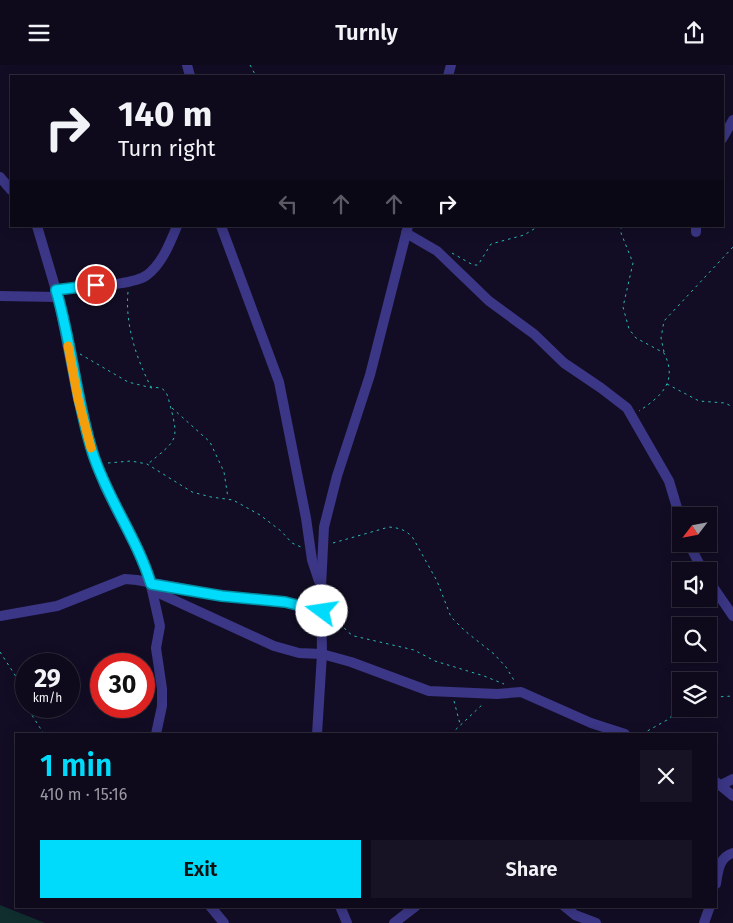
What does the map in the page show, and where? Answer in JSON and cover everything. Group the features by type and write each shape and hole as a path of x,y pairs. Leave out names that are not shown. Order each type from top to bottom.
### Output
{"street":[{"path":"724,136 733,120"},
{"path":"0,177 10,189"},
{"path":"37,227 57,294 78,399 97,464 105,487 146,568 160,625 156,648 162,698 156,733"},
{"path":"0,296 57,294 142,278 149,274 163,257 177,227"},
{"path":"221,227 279,383 306,518 312,560 321,587"},
{"path":"317,733 322,654 321,587 323,545 332,492 370,375 407,228 437,251 489,301 534,334 564,363 601,388 632,415 669,481 677,507"},
{"path":"0,616 57,605 125,579 137,580 274,646 299,653 322,654 375,669 415,687 429,691 497,694 516,691 591,723 622,733"},
{"path":"151,587 285,602 322,611"},
{"path":"717,593 733,616"},
{"path":"733,779 719,784 733,796"},
{"path":"717,880 724,857 733,853"},
{"path":"212,908 224,923"},
{"path":"341,908 347,923"},
{"path":"394,923 413,908"},
{"path":"566,908 575,915 596,923"},
{"path":"704,923 709,908"}],"path":[{"path":"437,251 456,253 473,265 478,265 492,244 524,235 537,227"},
{"path":"621,227 621,233 633,263 625,292 623,307 625,318 629,329 636,338 664,353"},
{"path":"632,415 660,397 666,384 669,369 661,338 664,321 733,247"},
{"path":"130,281 128,321 136,349 153,388"},
{"path":"68,350 88,357 128,382 164,390 176,428 175,439 147,464"},
{"path":"666,384 699,401 725,403 733,407"},
{"path":"170,405 178,415 210,442 224,472 228,498"},
{"path":"97,464 131,461 147,464 192,491 211,497 228,498 260,515 281,531 292,543 303,548 310,548"},
{"path":"323,545 390,527 408,532 437,581 451,617 494,654 506,667 516,691"},
{"path":"322,611 334,614 341,626 354,636 414,650 435,661 495,679 516,691"},
{"path":"0,652 15,675 26,706 43,733"},
{"path":"449,692 458,709 460,725"},
{"path":"453,733 479,706 497,694"},
{"path":"717,697 733,696"},
{"path":"644,733 672,716"}],"green space":[{"path":"0,905 45,923 0,923"}],"slow traffic":[{"path":"68,346 78,399 91,448"}],"route":[{"path":"96,285 56,290 78,399 93,455 105,487 146,568 151,584 222,596 285,602 322,611"}]}
